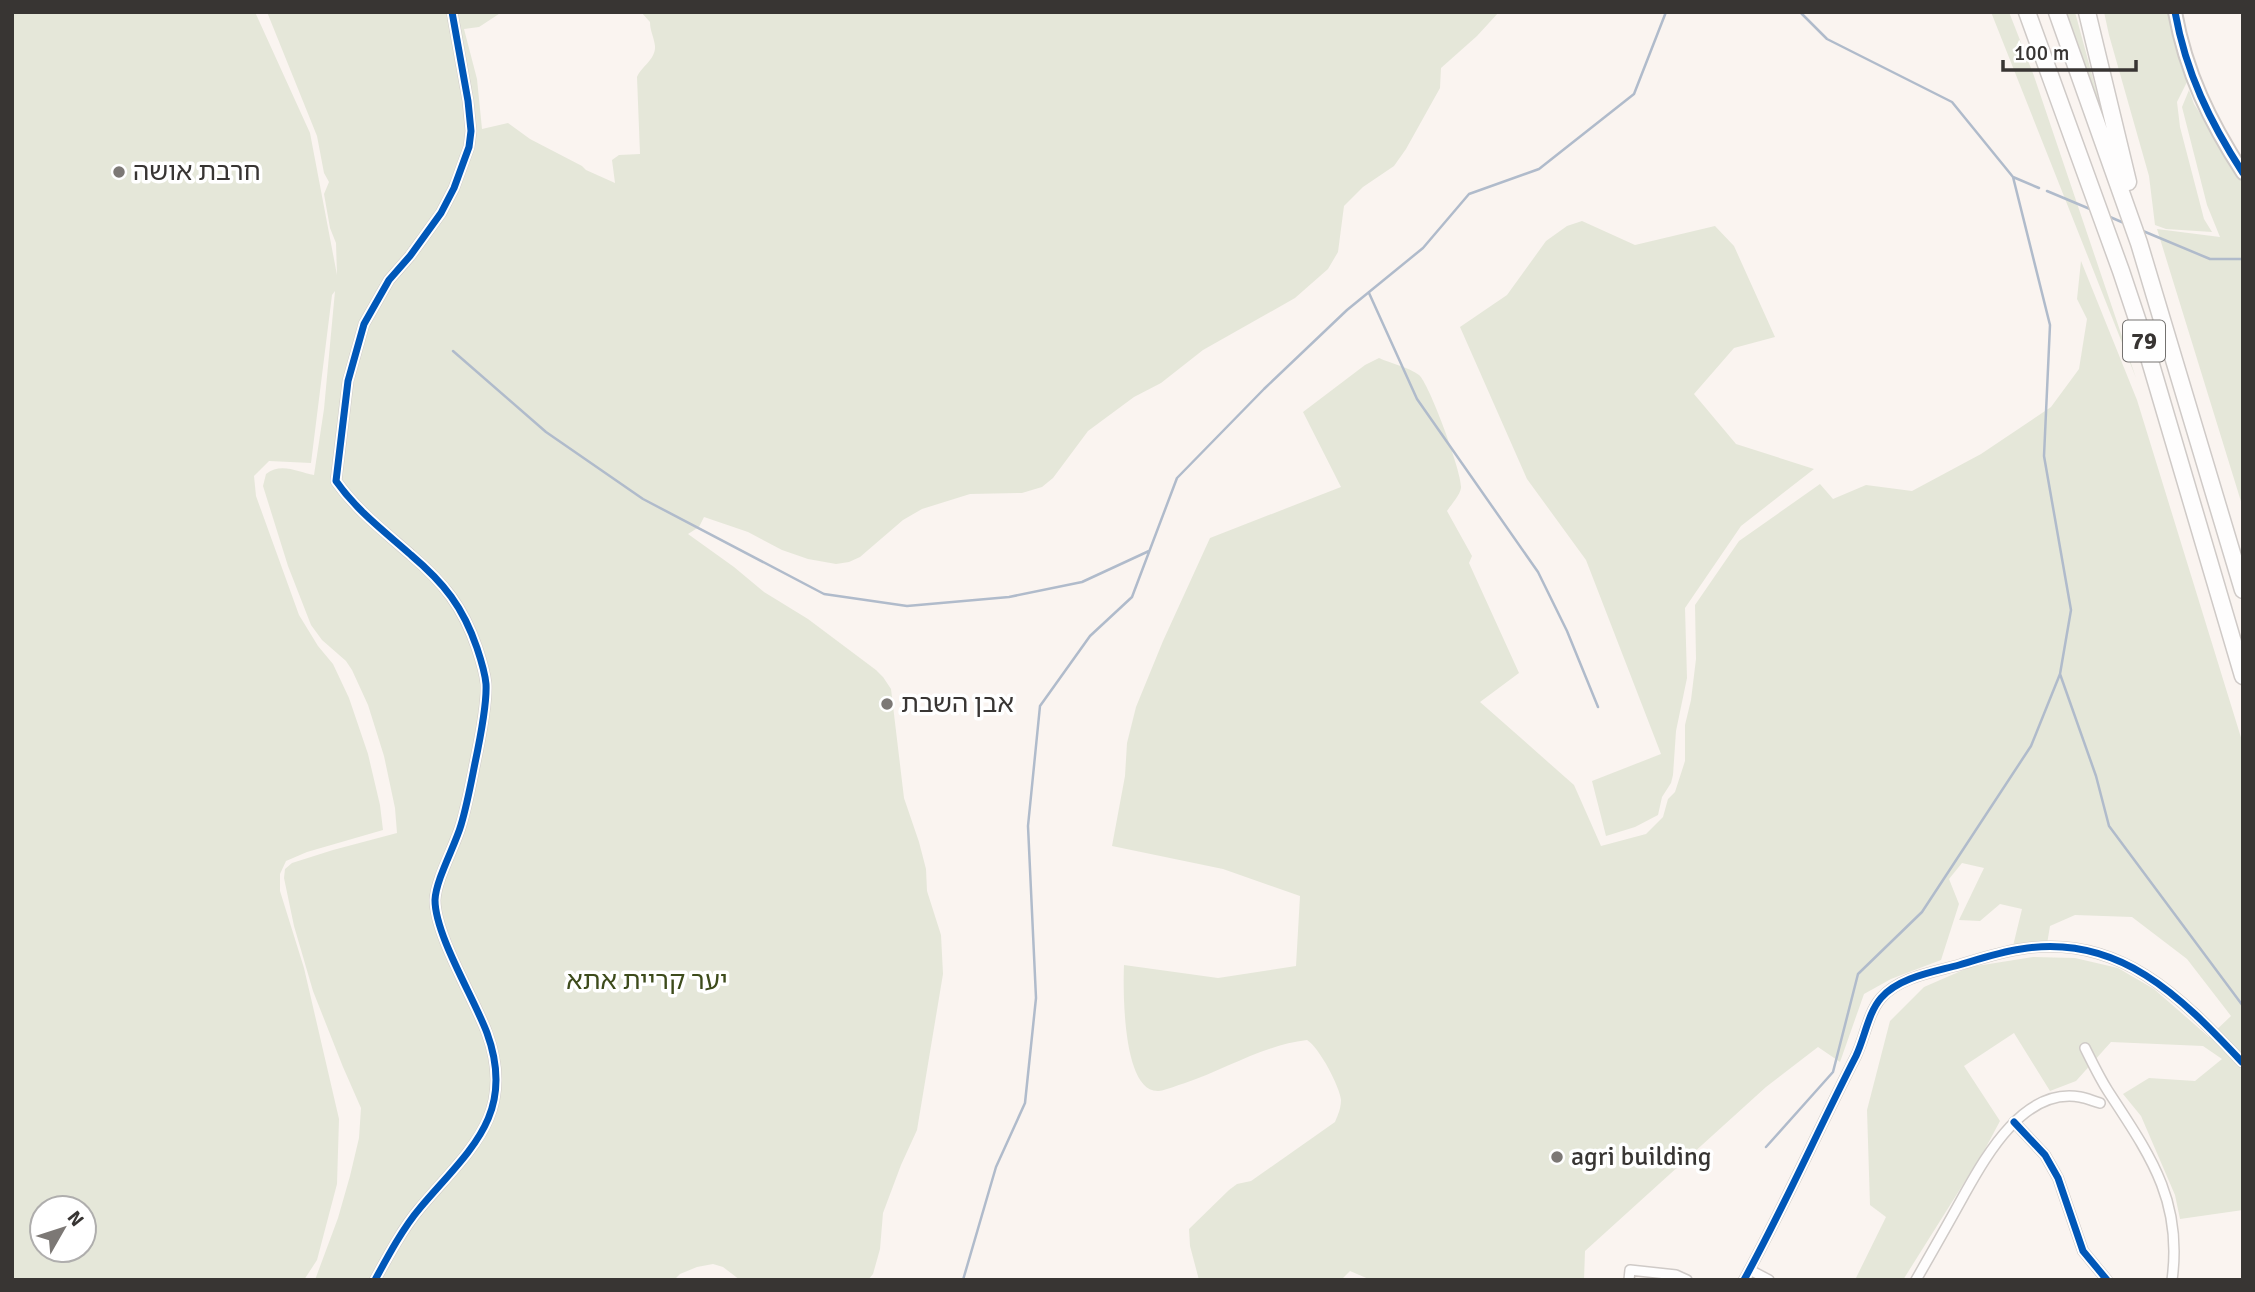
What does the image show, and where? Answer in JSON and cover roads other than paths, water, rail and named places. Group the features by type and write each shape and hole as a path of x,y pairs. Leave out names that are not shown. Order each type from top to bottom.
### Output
{"highway":[{"name":"79","path":"2027,12 2142,334 2243,676"},
{"name":"79","path":"2057,12 2156,296 2243,590"},
{"path":"2087,12 2156,296"}],"street":[{"path":"375,1280 417,1211 464,1158 485,1128 495,1100 497,1073 487,1033 442,929 435,900 462,824 476,759 486,686 484,669 468,623 445,587 413,556 363,515 336,481 348,381 364,324 389,280 441,213 469,148 471,131 468,101 452,12"},
{"path":"2175,12 2182,47 2202,103 2243,173"},
{"path":"1744,1280 1859,1049 1876,1005 1883,995 1916,977 2021,949 2050,947 2088,951 2125,962 2145,974 2177,998 2242,1062"},
{"path":"2085,1048 2106,1089 2151,1158 2164,1189 2174,1223 2176,1256 2172,1280"},
{"path":"1916,1280 1988,1153 2014,1122 2035,1106 2057,1098 2078,1096 2100,1103"},
{"path":"2014,1122 2045,1155 2058,1178 2084,1251 2107,1280"},
{"path":"1629,1280 1630,1270 1676,1275 1687,1280"},
{"path":"1750,1270 1769,1280"}],"waterway":[{"path":"963,1280 996,1167 1025,1103 1036,998 1028,826 1040,706 1090,636 1132,597 1177,478 1264,389 1347,310 1423,248 1469,194 1539,169 1634,94 1666,12"},
{"path":"1766,1147 1833,1072 1858,974 1922,912 2031,746 2060,674 2071,610 2044,456 2050,325 2013,177 1952,102 1827,39 1800,12"},
{"path":"2013,177 2039,188"},
{"path":"2047,191 2090,209"},
{"path":"2110,217 2124,223"},
{"path":"2143,231 2210,259 2243,259"},
{"path":"1369,293 1417,399 1538,572 1567,631 1598,707"},
{"path":"453,351 546,432 643,499 824,594 907,606 1009,597 1082,582 1149,551"},
{"path":"2060,674 2096,776 2109,826 2243,1006"}],"place":[{"name":"חרבת אושה","path":"119,172"},
{"name":"אבן השבת","path":"887,704"},
{"name":"agri building","path":"1557,1157"}],"park label":[{"name":"יער קריית אתא","path":"647,981"}]}
